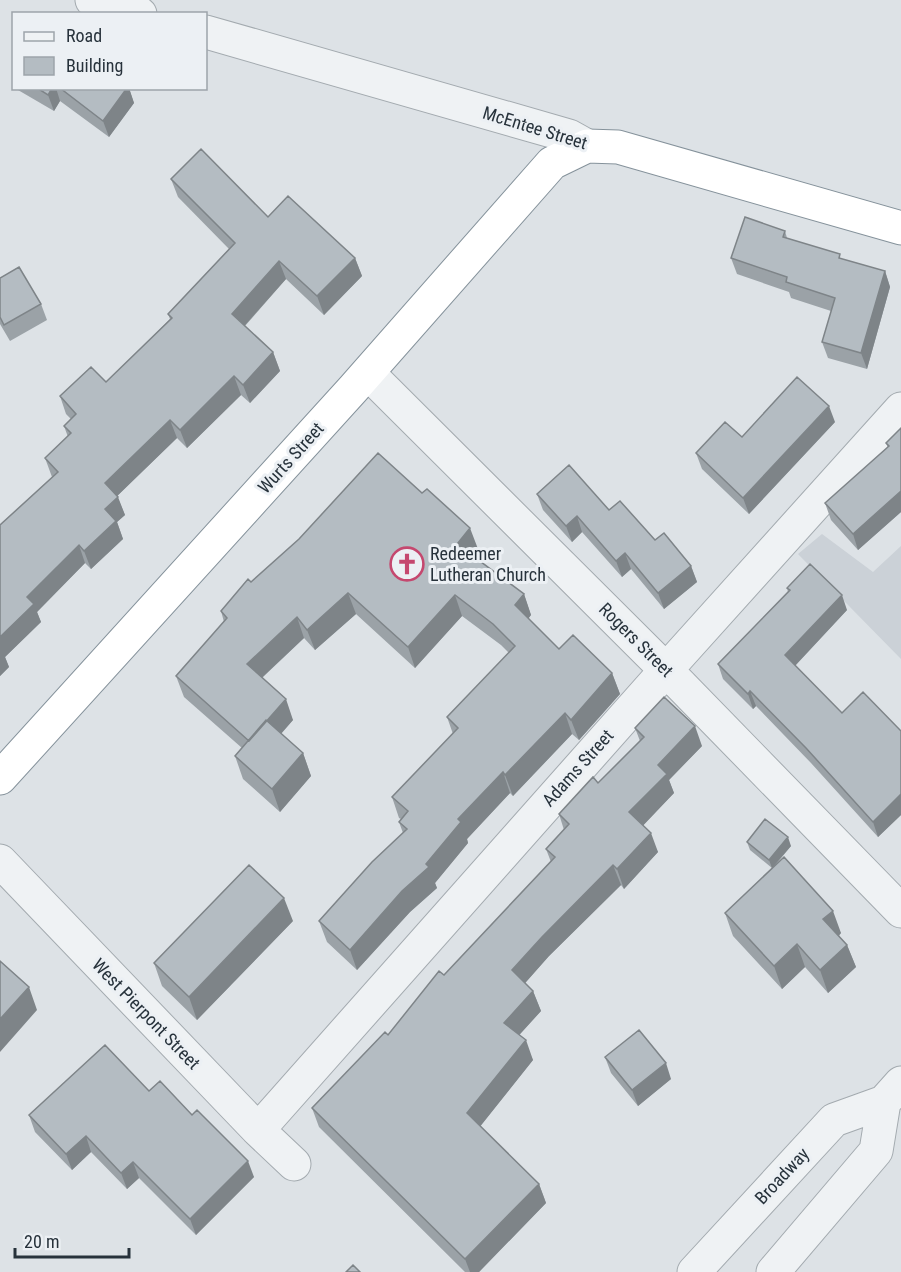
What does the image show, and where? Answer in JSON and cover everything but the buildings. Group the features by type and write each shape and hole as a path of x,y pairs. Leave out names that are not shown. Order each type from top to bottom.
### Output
{"highway":[{"name":"McEntee Street","path":"586,146 618,147 901,228"},
{"name":"Wurts Street","path":"0,778 368,373 552,163 586,146"}],"street":[{"path":"93,0 133,12"},
{"name":"McEntee Street","path":"207,32 569,136 586,146"},
{"name":"Rogers Street","path":"368,373 666,670 901,910"},
{"name":"Adams Street","path":"258,1130 901,409"},
{"name":"West Pierpont Street","path":"0,861 258,1130 294,1164"},
{"name":"Broadway","path":"694,1272 834,1120 893,1093"},
{"name":"Broadway","path":"773,1272 876,1151 893,1093"}],"shaded area":[{"path":"822,534 873,572 901,546 901,659 798,554"}],"place":[{"name":"Redeemer Lutheran Church","path":"407,564"}]}
